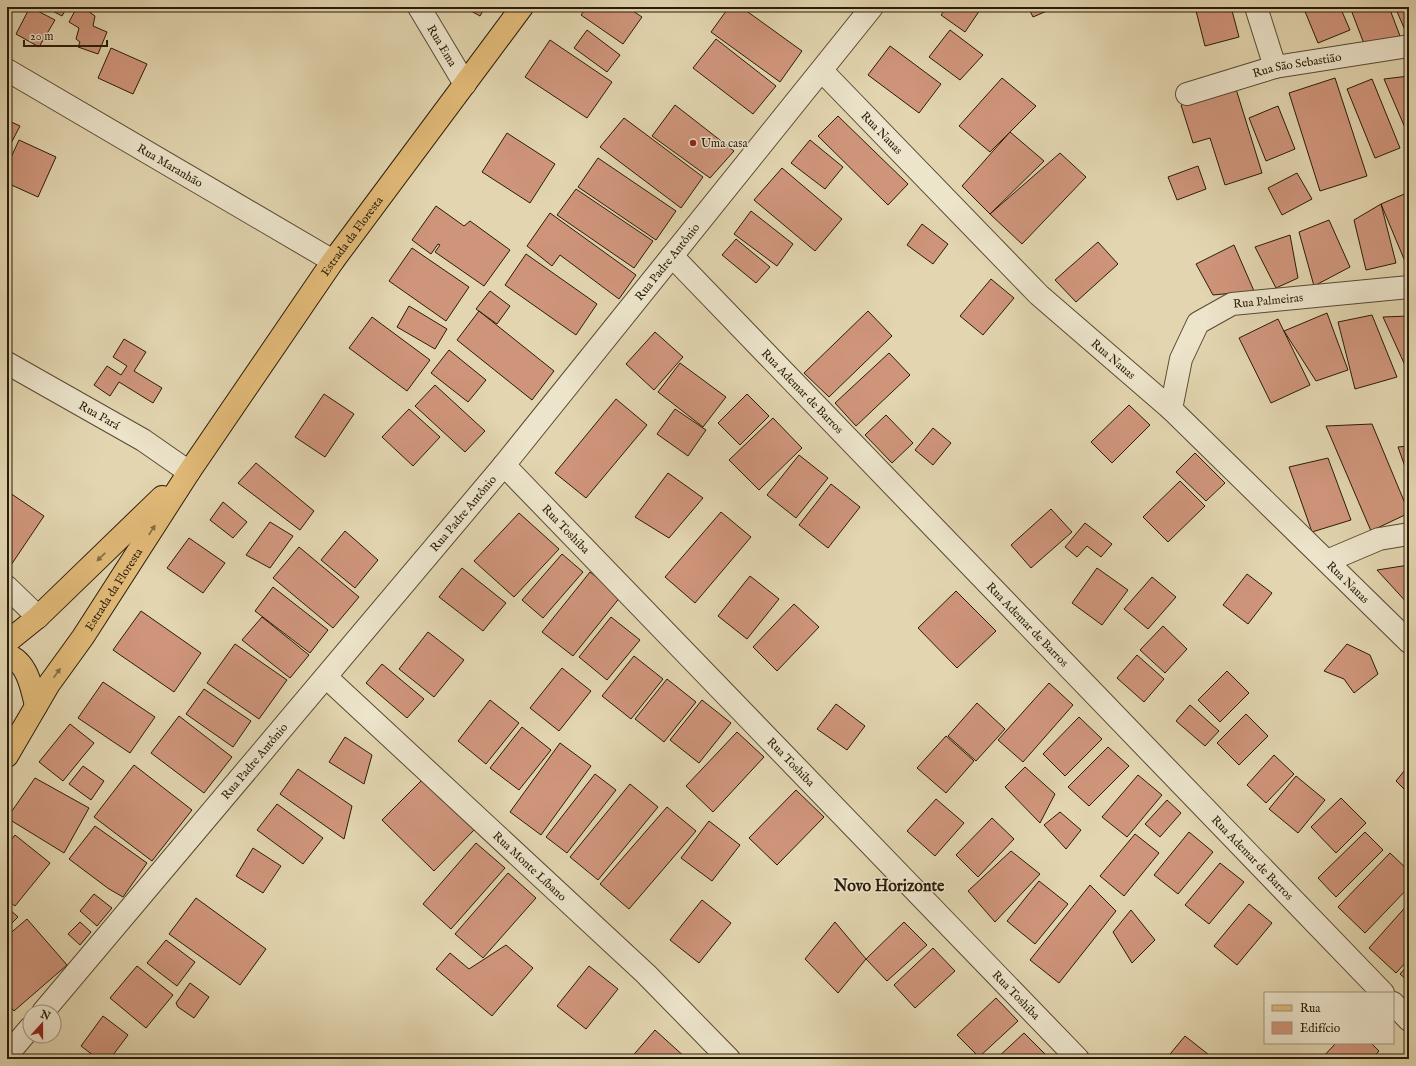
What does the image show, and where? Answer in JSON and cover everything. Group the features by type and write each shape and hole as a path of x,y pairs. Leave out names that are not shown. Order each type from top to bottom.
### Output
{"main road":[{"name":"Estrada da Floresta","path":"7,756 49,684 83,636 189,472 333,261 522,7"},
{"name":"Estrada da Floresta","path":"7,642 38,617 189,472"},
{"path":"7,655 14,657 28,676 36,706"}],"street":[{"name":"Rua Ema","path":"419,7 465,84"},
{"name":"Rua Padre Antônio","path":"50,1004 504,466 872,7"},
{"path":"1256,7 1275,67"},
{"name":"Rua São Sebastião","path":"1187,94 1275,67 1409,46"},
{"name":"Rua Maranhão","path":"7,70 333,261"},
{"name":"Rua Nauas","path":"822,71 1039,295 1171,409 1409,642"},
{"name":"Rua Ademar de Barros","path":"672,256 1382,992"},
{"name":"Rua Palmeiras","path":"1171,409 1181,359 1198,323 1232,304 1409,287"},
{"name":"Rua Pará","path":"7,362 143,440 189,472"},
{"name":"Rua Toshiba","path":"504,466 1078,1059"},
{"path":"1327,562 1378,539 1409,534"},
{"path":"7,587 38,617"},
{"name":"Rua Monte Líbano","path":"326,677 646,974 729,1059"},
{"path":"1394,1004 1409,1020"},
{"path":"13,1049 22,1038"}],"building":[{"path":"30,7 55,20 39,47 16,34"},
{"path":"45,7 67,7 62,16"},
{"path":"77,7 82,7 95,16 93,26 107,32 98,54 78,47 80,42 76,39 79,28 69,22"},
{"path":"464,7 485,7 480,16"},
{"path":"587,7 627,7 642,17 623,44 581,15"},
{"path":"729,7 741,7 802,51 780,82 711,32"},
{"path":"947,7 982,7 965,32 941,15"},
{"path":"1028,7 1056,7 1033,17"},
{"path":"1195,7 1231,7 1239,37 1205,46"},
{"path":"1308,7 1340,7 1350,30 1318,43 1304,9"},
{"path":"1350,7 1389,7 1400,36 1366,49"},
{"path":"1395,7 1409,7 1409,37 1408,37"},
{"path":"587,30 620,55 607,72 574,48"},
{"path":"950,30 983,55 960,80 929,57"},
{"path":"716,39 776,86 753,114 693,68"},
{"path":"550,40 612,82 587,118 525,77"},
{"path":"890,46 941,84 919,113 868,75"},
{"path":"111,48 147,64 133,94 98,78"},
{"path":"1409,76 1409,137 1384,79"},
{"path":"1002,78 1036,106 990,152 959,126"},
{"path":"1335,78 1367,176 1320,191 1289,93"},
{"path":"1372,79 1400,148 1375,158 1347,89"},
{"path":"1236,89 1262,173 1225,185 1210,138 1193,143 1181,105"},
{"name":"Uma casa","path":"675,105 734,151 710,178 652,136"},
{"path":"1278,106 1295,149 1266,161 1249,118"},
{"path":"838,116 908,184 888,205 818,136"},
{"path":"624,118 703,177 681,208 600,147"},
{"path":"7,120 20,126 7,151"},
{"path":"1010,132 1044,161 990,214 962,186"},
{"path":"507,133 555,164 530,203 482,172"},
{"path":"19,140 56,157 38,197 7,183 7,166"},
{"path":"810,140 843,167 825,189 791,163"},
{"path":"1060,153 1086,177 1022,244 990,214"},
{"path":"598,158 676,211 656,240 578,187"},
{"path":"1198,166 1206,189 1177,200 1168,177"},
{"path":"782,168 842,219 815,251 754,200"},
{"path":"1297,173 1312,199 1282,215 1268,188"},
{"path":"576,189 653,241 634,268 557,215"},
{"path":"1409,192 1409,271 1381,204"},
{"path":"1381,204 1396,263 1366,270 1354,220"},
{"path":"436,206 464,226 470,221 510,250 484,286 435,252 440,245 438,244 431,254 412,240"},
{"path":"751,211 793,244 777,266 734,234"},
{"path":"550,213 636,275 619,299 560,255 552,266 527,246"},
{"path":"1329,220 1350,267 1314,286 1299,232"},
{"path":"922,224 948,244 933,264 907,245"},
{"path":"1290,235 1298,278 1276,288 1255,247"},
{"path":"736,239 770,267 756,283 722,255"},
{"path":"1098,242 1118,264 1076,302 1055,280"},
{"path":"1234,245 1254,291 1213,295 1196,264"},
{"path":"412,248 469,287 446,321 389,281"},
{"path":"526,254 597,304 576,335 505,285"},
{"path":"991,279 1014,298 983,335 960,316"},
{"path":"490,291 510,306 497,324 476,309"},
{"path":"409,306 447,329 435,349 397,327"},
{"path":"479,311 554,371 532,400 457,340"},
{"path":"868,311 892,336 829,397 804,373"},
{"path":"1327,313 1348,370 1316,381 1284,331"},
{"path":"1372,315 1397,377 1355,389 1338,322"},
{"path":"1409,316 1409,374 1383,317"},
{"path":"372,317 430,360 407,391 349,348"},
{"path":"1278,319 1310,385 1271,403 1239,338"},
{"path":"655,332 683,357 654,390 626,364"},
{"path":"124,339 146,352 134,371 162,388 153,403 119,382 110,396 94,385 107,366 121,375 127,366 113,357"},
{"path":"449,350 486,380 468,402 431,373"},
{"path":"889,353 910,375 856,426 835,403"},
{"path":"680,363 726,397 703,427 658,392"},
{"path":"435,385 485,431 465,452 415,406"},
{"path":"324,394 354,414 325,457 295,437"},
{"path":"747,394 769,416 740,445 718,423"},
{"path":"616,399 647,425 586,498 555,473"},
{"path":"1129,405 1150,425 1112,463 1091,442"},
{"path":"409,409 440,437 413,466 382,437"},
{"path":"675,409 706,430 688,456 657,434"},
{"path":"886,415 913,443 892,463 865,435"},
{"path":"773,418 802,448 759,490 729,460"},
{"path":"1372,424 1409,513 1371,531 1326,426"},
{"path":"933,428 951,443 933,465 915,450"},
{"path":"1409,446 1409,478 1398,447"},
{"path":"1195,453 1225,483 1206,501 1176,472"},
{"path":"799,455 828,478 796,518 767,495"},
{"path":"1328,458 1351,520 1312,532 1289,467"},
{"path":"256,463 314,511 300,530 238,483"},
{"path":"668,473 703,498 669,538 635,517"},
{"path":"1180,481 1205,506 1168,542 1143,517"},
{"path":"831,484 860,507 828,548 799,525"},
{"path":"7,491 44,516 7,571"},
{"path":"223,502 247,522 233,538 210,520"},
{"path":"1051,509 1072,532 1031,568 1011,545"},
{"path":"721,512 751,537 695,603 665,577"},
{"path":"519,513 559,549 514,597 474,561"},
{"path":"270,522 293,536 270,568 246,555"},
{"path":"1085,523 1112,544 1101,557 1087,546 1077,557 1065,547"},
{"path":"345,531 378,560 355,588 321,560"},
{"path":"189,538 225,563 203,593 167,568"},
{"path":"299,547 359,597 333,628 273,578"},
{"path":"562,554 583,572 543,618 522,600"},
{"path":"1409,565 1409,605 1377,570"},
{"path":"462,568 506,603 483,631 439,597"},
{"path":"1097,568 1128,590 1102,625 1072,603"},
{"path":"590,572 621,596 573,656 542,632"},
{"path":"1247,574 1272,593 1248,624 1223,605"},
{"path":"750,576 779,599 747,639 718,616"},
{"path":"1152,577 1176,597 1148,629 1124,609"},
{"path":"273,587 328,630 310,653 255,611"},
{"path":"956,591 996,631 957,668 918,628"},
{"path":"794,604 819,627 777,671 753,647"},
{"path":"141,611 201,653 174,692 113,650"},
{"path":"262,617 309,655 290,678 242,640"},
{"path":"611,617 640,640 607,680 579,657"},
{"path":"1163,626 1187,649 1165,673 1140,650"},
{"path":"428,632 464,660 434,697 399,669"},
{"path":"235,644 287,680 259,719 207,683"},
{"path":"1347,644 1370,655 1378,674 1354,693 1344,679 1324,671"},
{"path":"1137,655 1164,679 1144,702 1117,678"},
{"path":"634,656 663,679 631,719 602,696"},
{"path":"382,664 424,699 407,718 366,683"},
{"path":"562,668 591,691 559,731 530,708"},
{"path":"1227,671 1249,693 1220,722 1198,700"},
{"path":"667,679 696,702 664,742 635,719"},
{"path":"103,682 155,717 130,753 78,718"},
{"path":"1049,683 1073,705 1023,762 998,740"},
{"path":"204,689 251,721 233,747 186,714"},
{"path":"490,700 519,723 486,764 458,741"},
{"path":"702,700 731,723 699,763 670,740"},
{"path":"977,703 1005,729 976,761 948,736"},
{"path":"836,704 865,726 847,750 817,729"},
{"path":"1190,705 1219,731 1205,746 1176,721"},
{"path":"1246,714 1268,736 1239,765 1217,743"},
{"path":"179,716 232,757 204,793 151,753"},
{"path":"1079,717 1102,739 1065,776 1043,754"},
{"path":"70,724 94,743 63,781 39,762"},
{"path":"522,727 551,750 519,790 490,768"},
{"path":"737,732 764,757 713,812 686,786"},
{"path":"946,736 974,761 946,793 917,768"},
{"path":"345,737 372,755 364,784 329,762"},
{"path":"560,743 591,766 541,835 510,812"},
{"path":"1108,747 1129,766 1089,806 1068,787"},
{"path":"1274,755 1294,774 1266,803 1247,785"},
{"path":"134,765 192,810 152,861 94,817"},
{"path":"1409,765 1409,794 1396,781"},
{"path":"83,766 104,781 91,800 69,784"},
{"path":"1025,767 1055,794 1040,823 1005,787"},
{"path":"298,769 352,806 344,839 280,794"},
{"path":"595,774 616,790 567,853 546,837"},
{"path":"1138,775 1162,795 1127,837 1102,817"},
{"path":"1296,776 1325,800 1298,833 1269,809"},
{"path":"35,778 89,808 64,853 7,818"},
{"path":"423,779 475,829 434,871 382,820"},
{"path":"630,784 658,807 598,880 570,857"},
{"path":"796,790 824,817 777,865 749,838"},
{"path":"1341,798 1366,823 1336,853 1311,827"},
{"path":"936,799 964,823 935,856 907,831"},
{"path":"1167,800 1181,813 1160,837 1145,824"},
{"path":"277,804 323,838 303,864 257,830"},
{"path":"667,807 696,831 629,909 600,884"},
{"path":"1060,812 1081,830 1066,849 1044,825"},
{"path":"992,818 1014,839 978,877 956,855"},
{"path":"709,821 740,845 712,881 681,858"},
{"path":"95,826 147,863 123,897 109,889 69,859"},
{"path":"1189,832 1213,852 1178,894 1154,875"},
{"path":"1365,832 1383,850 1336,897 1318,878"},
{"path":"1135,834 1159,853 1124,896 1100,876"},
{"path":"15,835 50,863 15,906 7,900 7,860 12,853 7,845"},
{"path":"476,843 505,868 451,929 423,904"},
{"path":"253,848 281,866 263,893 236,876"},
{"path":"1011,851 1040,874 995,922 968,891"},
{"path":"1390,853 1409,871 1409,887 1365,933 1338,907"},
{"path":"1220,863 1244,882 1209,924 1185,905"},
{"path":"508,873 536,898 483,958 455,934"},
{"path":"1039,881 1068,904 1035,944 1007,921"},
{"path":"1090,885 1116,911 1059,983 1030,960"},
{"path":"94,894 112,908 97,926 80,911"},
{"path":"196,898 266,949 240,985 169,934"},
{"path":"702,900 731,923 699,963 670,940"},
{"path":"1409,903 1409,959 1396,973 1369,948"},
{"path":"1249,904 1272,923 1237,965 1214,946"},
{"path":"7,907 18,917 7,928"},
{"path":"1131,910 1155,940 1132,963 1113,932"},
{"path":"27,919 67,965 14,1011 7,1003 7,936"},
{"path":"80,922 91,932 80,945 68,934"},
{"path":"835,922 866,959 838,993 805,959"},
{"path":"904,922 927,945 887,981 866,959"},
{"path":"166,940 195,962 177,986 147,963"},
{"path":"506,945 533,968 492,1016 436,969 450,953 469,969"},
{"path":"933,948 955,971 915,1008 894,985"},
{"path":"1409,964 1409,982 1400,974"},
{"path":"137,966 173,995 146,1028 110,998"},
{"path":"589,966 618,989 586,1029 557,1006"},
{"path":"190,983 209,997 194,1018 178,1007 176,1003"},
{"path":"996,998 1018,1021 979,1057 957,1035"},
{"path":"103,1016 128,1035 110,1059 98,1059 81,1046"},
{"path":"655,1030 687,1059 630,1059"},
{"path":"1024,1033 1046,1055 1042,1059 996,1059"},
{"path":"1185,1036 1209,1055 1206,1059 1166,1059"},
{"path":"1335,1044 1372,1044 1379,1051 1372,1059 1321,1059"}],"place":[{"name":"Uma casa","path":"693,143"}],"district":[{"name":"Novo Horizonte","path":"889,887"}]}
